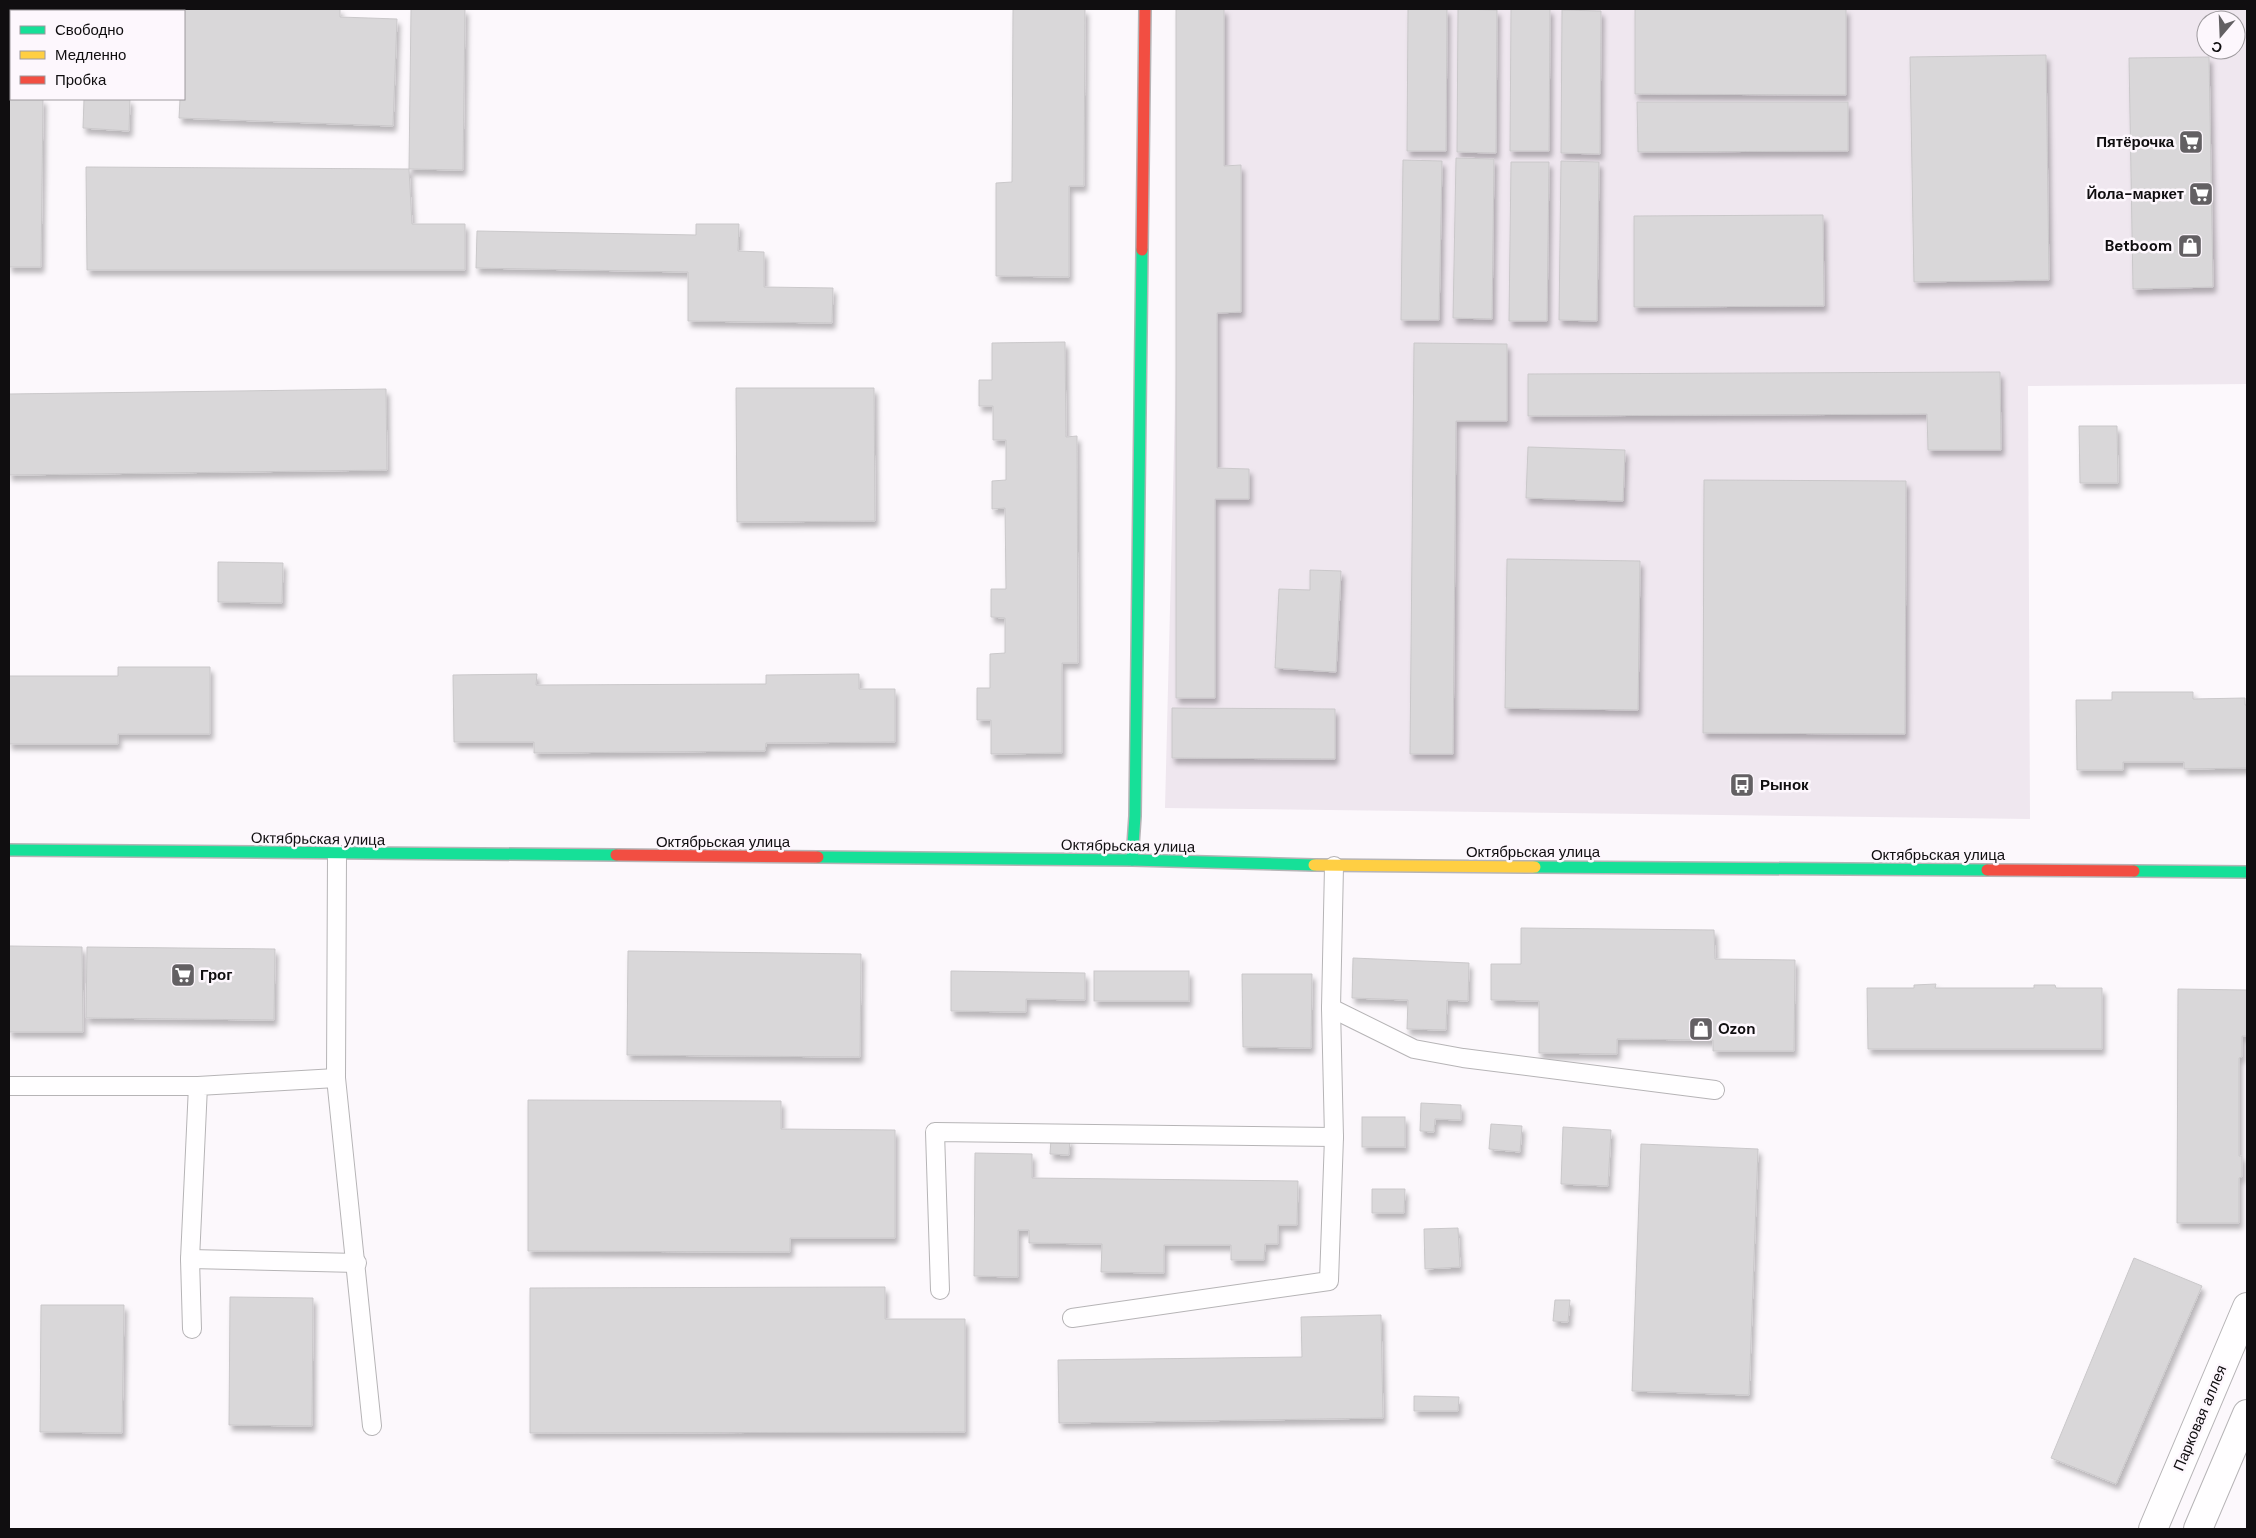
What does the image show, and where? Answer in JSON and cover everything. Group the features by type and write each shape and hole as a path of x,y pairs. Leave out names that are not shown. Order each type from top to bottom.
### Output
{"street":[{"path":"1132,860 1135,816 1145,9"},
{"name":"Октябрьская улица","path":"9,850 1132,860 1334,866 2247,872"},
{"name":"Парковая аллея","path":"2153,1529 2247,1307"},
{"path":"2198,1529 2247,1414"}],"lane":[{"path":"337,854 336,1078 357,1263 372,1426"},
{"path":"1072,1318 1329,1281 1334,1137 1331,1008 1334,866"},
{"path":"1331,1008 1414,1049 1463,1058 1715,1090"},
{"path":"9,1086 198,1086 336,1078"},
{"path":"192,1329 190,1259 198,1086"},
{"path":"940,1290 935,1132 1334,1137"},
{"path":"190,1259 357,1263"}],"shaded area":[{"path":"1185,9 2247,9 2247,384 2028,386 2030,819 1165,808"}],"building":[{"path":"9,9 45,9 10,10 10,100 43,100 41,267 9,267"},
{"path":"89,9 135,9 135,10"},
{"path":"340,9 340,17 397,19 393,126 179,118 180,100 185,100 185,10 183,10"},
{"path":"411,9 465,9 463,170 409,169"},
{"path":"1013,9 1085,9 1084,186 1069,186 1069,277 996,276 996,183 1012,182"},
{"path":"1176,9 1224,9 1224,166 1241,165 1241,312 1217,313 1217,468 1249,469 1249,499 1215,499 1215,698 1176,698"},
{"path":"1408,9 1447,9 1446,151 1407,151"},
{"path":"1458,9 1497,10 1496,153 1457,152"},
{"path":"1511,9 1550,9 1549,151 1510,151"},
{"path":"1635,9 1846,9 1846,95 1635,94"},
{"path":"1562,10 1601,11 1600,154 1561,153"},
{"path":"2046,55 2049,280 1914,282 1910,57"},
{"path":"2196,57 2196,60 2209,60 2213,287 2133,289 2129,58"},
{"path":"84,100 130,100 129,131 83,128"},
{"path":"1637,102 1848,102 1848,151 1638,152"},
{"path":"1456,158 1494,159 1492,319 1453,318"},
{"path":"1403,160 1442,161 1439,320 1401,320"},
{"path":"1561,161 1599,162 1597,321 1559,320"},
{"path":"1511,162 1549,162 1547,321 1509,321"},
{"path":"86,167 409,169 412,224 465,224 465,270 87,270"},
{"path":"1823,215 1824,306 1634,307 1634,216"},
{"path":"696,224 739,224 738,251 764,252 764,287 833,288 832,323 688,321 688,272 476,268 477,231 696,235"},
{"path":"1065,342 1066,437 1077,436 1078,663 1062,663 1062,753 991,754 991,720 977,720 977,688 990,688 990,654 1005,653 1005,618 991,617 991,589 1006,589 1005,508 992,509 992,481 1006,480 1006,440 993,440 993,406 979,406 979,380 992,380 992,343"},
{"path":"1414,343 1507,344 1507,421 1456,421 1453,754 1410,754"},
{"path":"2000,372 2001,450 1928,450 1927,414 1528,416 1528,374"},
{"path":"736,388 874,388 875,521 737,522"},
{"path":"386,389 387,470 9,475 9,394"},
{"path":"2079,426 2117,426 2118,483 2080,483"},
{"path":"1528,447 1625,450 1623,501 1526,498"},
{"path":"1704,480 1906,481 1905,734 1703,733"},
{"path":"1507,559 1640,561 1638,710 1505,708"},
{"path":"218,562 283,563 282,603 218,602"},
{"path":"1310,570 1341,571 1336,672 1275,668 1279,589 1310,590"},
{"path":"118,667 210,667 210,734 118,734 118,744 9,744 9,676 118,676"},
{"path":"537,674 536,685 766,684 766,675 859,674 859,689 895,689 895,742 766,743 765,751 534,753 534,742 454,742 453,675"},
{"path":"2112,692 2193,692 2193,699 2245,698 2245,705 2247,705 2247,768 2184,769 2184,762 2123,762 2123,770 2077,770 2076,700 2112,700"},
{"path":"1172,708 1335,709 1335,759 1172,758"},
{"path":"1521,928 1714,930 1715,959 1795,960 1794,1051 1713,1051 1713,1040 1617,1039 1617,1054 1539,1053 1539,1001 1491,1000 1491,964 1521,964"},
{"path":"9,946 82,947 83,1032 9,1032"},
{"path":"87,947 275,949 274,1020 86,1018"},
{"path":"628,951 861,954 860,1057 627,1055"},
{"path":"1353,958 1469,963 1468,1001 1447,1000 1446,1030 1407,1029 1408,1000 1352,998"},
{"path":"951,971 1085,973 1085,1000 1026,999 1026,1012 951,1011"},
{"path":"1094,971 1189,971 1189,1001 1094,1001"},
{"path":"1242,974 1312,974 1311,1048 1243,1047"},
{"path":"1936,984 1935,988 2034,988 2034,985 2055,985 2056,988 2102,988 2102,1049 1868,1049 1867,988 1914,988 1914,985"},
{"path":"2178,989 2247,990 2247,1036 2242,1036 2242,1057 2239,1058 2239,1156 2242,1156 2242,1177 2239,1178 2239,1223 2177,1223"},
{"path":"528,1100 781,1101 781,1129 895,1130 895,1238 790,1238 790,1252 528,1251"},
{"path":"1421,1103 1461,1105 1461,1120 1435,1119 1434,1132 1420,1131"},
{"path":"1362,1117 1405,1117 1405,1147 1362,1147"},
{"path":"1491,1124 1522,1126 1520,1152 1489,1149"},
{"path":"1563,1127 1611,1130 1608,1186 1561,1184"},
{"path":"1051,1139 1070,1139 1069,1155 1050,1154"},
{"path":"1641,1144 1758,1149 1749,1395 1632,1391"},
{"path":"975,1153 1032,1154 1032,1178 1298,1181 1297,1225 1278,1225 1278,1244 1265,1244 1264,1260 1231,1260 1231,1245 1164,1245 1164,1273 1101,1272 1102,1244 1029,1243 1029,1230 1018,1230 1018,1277 974,1276"},
{"path":"1372,1189 1405,1189 1404,1213 1372,1213"},
{"path":"1458,1228 1460,1267 1425,1269 1424,1229"},
{"path":"2134,1258 2202,1286 2116,1484 2051,1458"},
{"path":"885,1287 885,1319 965,1319 965,1432 530,1433 530,1288"},
{"path":"230,1297 313,1298 312,1426 229,1425"},
{"path":"1555,1300 1570,1300 1568,1322 1553,1321"},
{"path":"41,1305 124,1305 122,1433 40,1432"},
{"path":"1381,1315 1383,1418 1059,1423 1058,1360 1302,1357 1301,1317"},
{"path":"1414,1396 1459,1397 1458,1411 1414,1411"}],"traffic: fast":[{"path":"1132,860 1135,816 1142,250"},
{"path":"9,850 616,855"},
{"path":"818,857 1132,860 1314,865"},
{"path":"1535,867 1987,870"},
{"path":"2134,871 2247,872"}],"traffic: slow":[{"path":"1314,865 1535,867"}],"traffic: jam":[{"path":"1142,250 1145,9"},
{"path":"616,855 818,857"},
{"path":"1987,870 2134,871"}],"place":[{"name":"Пятёрочка","path":"2191,142"},
{"name":"Йола-маркет","path":"2201,194"},
{"name":"Betboom","path":"2190,246"},
{"name":"Рынок","path":"1742,785"},
{"name":"Грог","path":"183,975"},
{"name":"Ozon","path":"1701,1029"}]}
